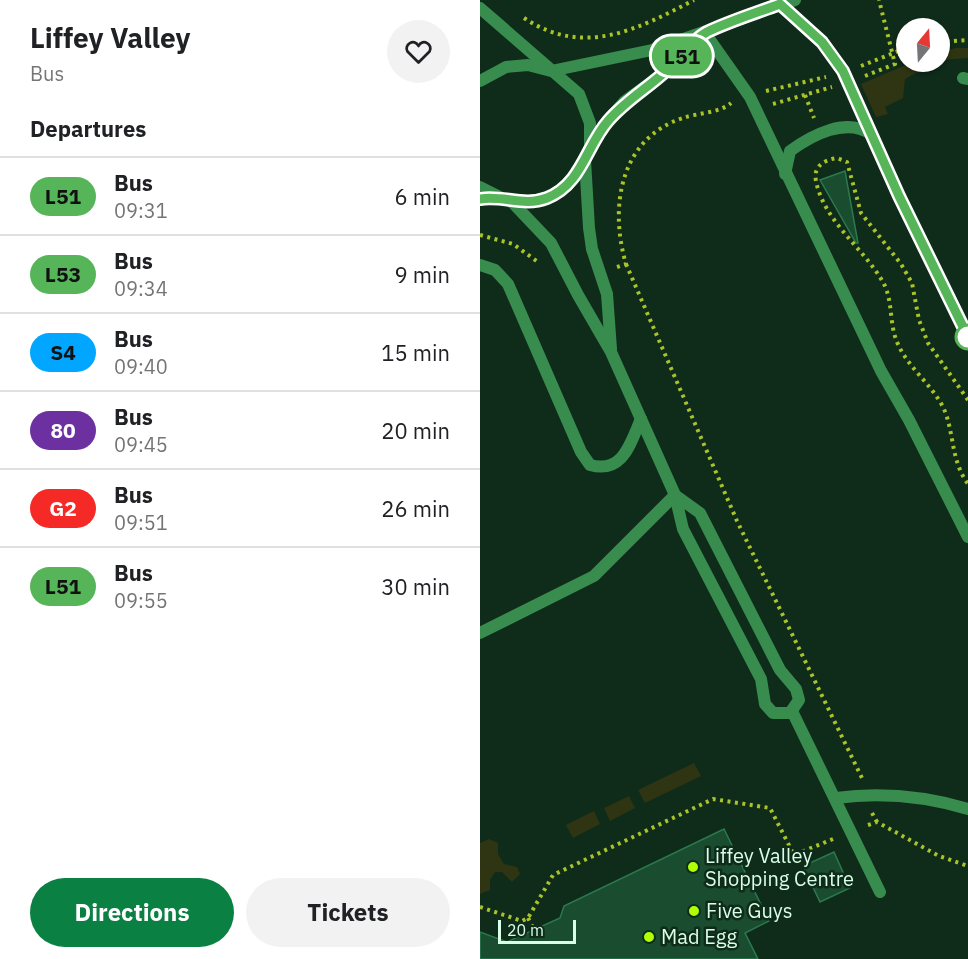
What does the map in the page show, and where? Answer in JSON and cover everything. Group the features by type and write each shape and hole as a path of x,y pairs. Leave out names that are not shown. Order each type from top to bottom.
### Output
{"street":[{"path":"480,81 506,67 528,65 551,71 652,50 795,0"},
{"path":"780,4 822,42 843,71 968,337"},
{"path":"480,8 551,71 570,84 584,102 590,123 589,228 592,249 607,294 611,352"},
{"path":"705,33 753,102 785,174 846,295 881,371 909,420 968,537"},
{"path":"480,187 496,196 525,202 547,198 567,186 582,168 588,153 625,101 665,72 705,33"},
{"path":"785,174 790,151 798,145 844,126 862,128 871,134"},
{"path":"480,199 496,196"},
{"path":"510,200 551,243 611,352 675,495 683,530 761,679 765,704 773,713 779,715 792,711 799,700 796,689 780,670 713,534 700,513 675,495"},
{"path":"480,266 495,270 508,284 581,452 590,465 607,468 620,462 641,419"},
{"path":"480,633 594,576 675,495"},
{"path":"792,711 880,892"},
{"path":"836,798 868,794 919,797 968,809"}],"path":[{"path":"517,13 536,26 563,35 610,37 634,29 694,0"},
{"path":"879,0 895,64 849,83 805,94 753,102 735,100 728,107 663,126 639,148 629,165 620,195 620,243 626,264 737,521 868,790 867,803 877,822 939,856 968,866"},
{"path":"950,41 968,40"},
{"path":"728,107 742,112 753,102 894,53"},
{"path":"805,94 817,124"},
{"path":"828,154 831,159"},
{"path":"968,400 928,343 919,320 912,283 901,264 861,213 847,162 842,159 831,159 816,169 816,184 831,214 883,284 890,299 896,340 944,409 952,451 968,483"},
{"path":"480,235 520,248 542,268"},
{"path":"613,268 626,264"},
{"path":"480,907 522,921 528,918 553,875 713,799 770,808 794,855 877,822"},
{"path":"528,918 534,930"}],"green space":[{"path":"968,48 968,58 950,59 950,49"},
{"path":"896,69 896,72 918,72 905,79 903,98 885,107 888,114 876,117 861,84"},
{"path":"694,763 701,776 645,803 638,790"},
{"path":"629,796 635,808 610,821 604,808"},
{"path":"594,811 600,824 573,838 566,825"},
{"path":"489,839 498,843 498,854 504,864 517,867 520,874 512,882 502,872 495,872 490,880 490,890 480,894 480,843"}],"building":[{"path":"845,171 858,243 820,180"},
{"name":"Liffey Valley Shopping Centre","path":"724,829 769,921 745,933 758,959 480,959 480,932 507,942 560,918 564,906"},
{"path":"834,852 850,888 820,902 803,866"}],"bus line":[{"name":"L51","path":"480,199 496,196 504,200 525,202 547,198 567,186 582,168 590,147 606,123 625,101 665,72 705,33 780,4 822,42 843,71 899,196 968,337"}],"place":[{"name":"Liffey Valley Shopping Centre","path":"693,867"},
{"name":"Five Guys","path":"694,911"},
{"name":"Mad Egg","path":"649,937"}]}
